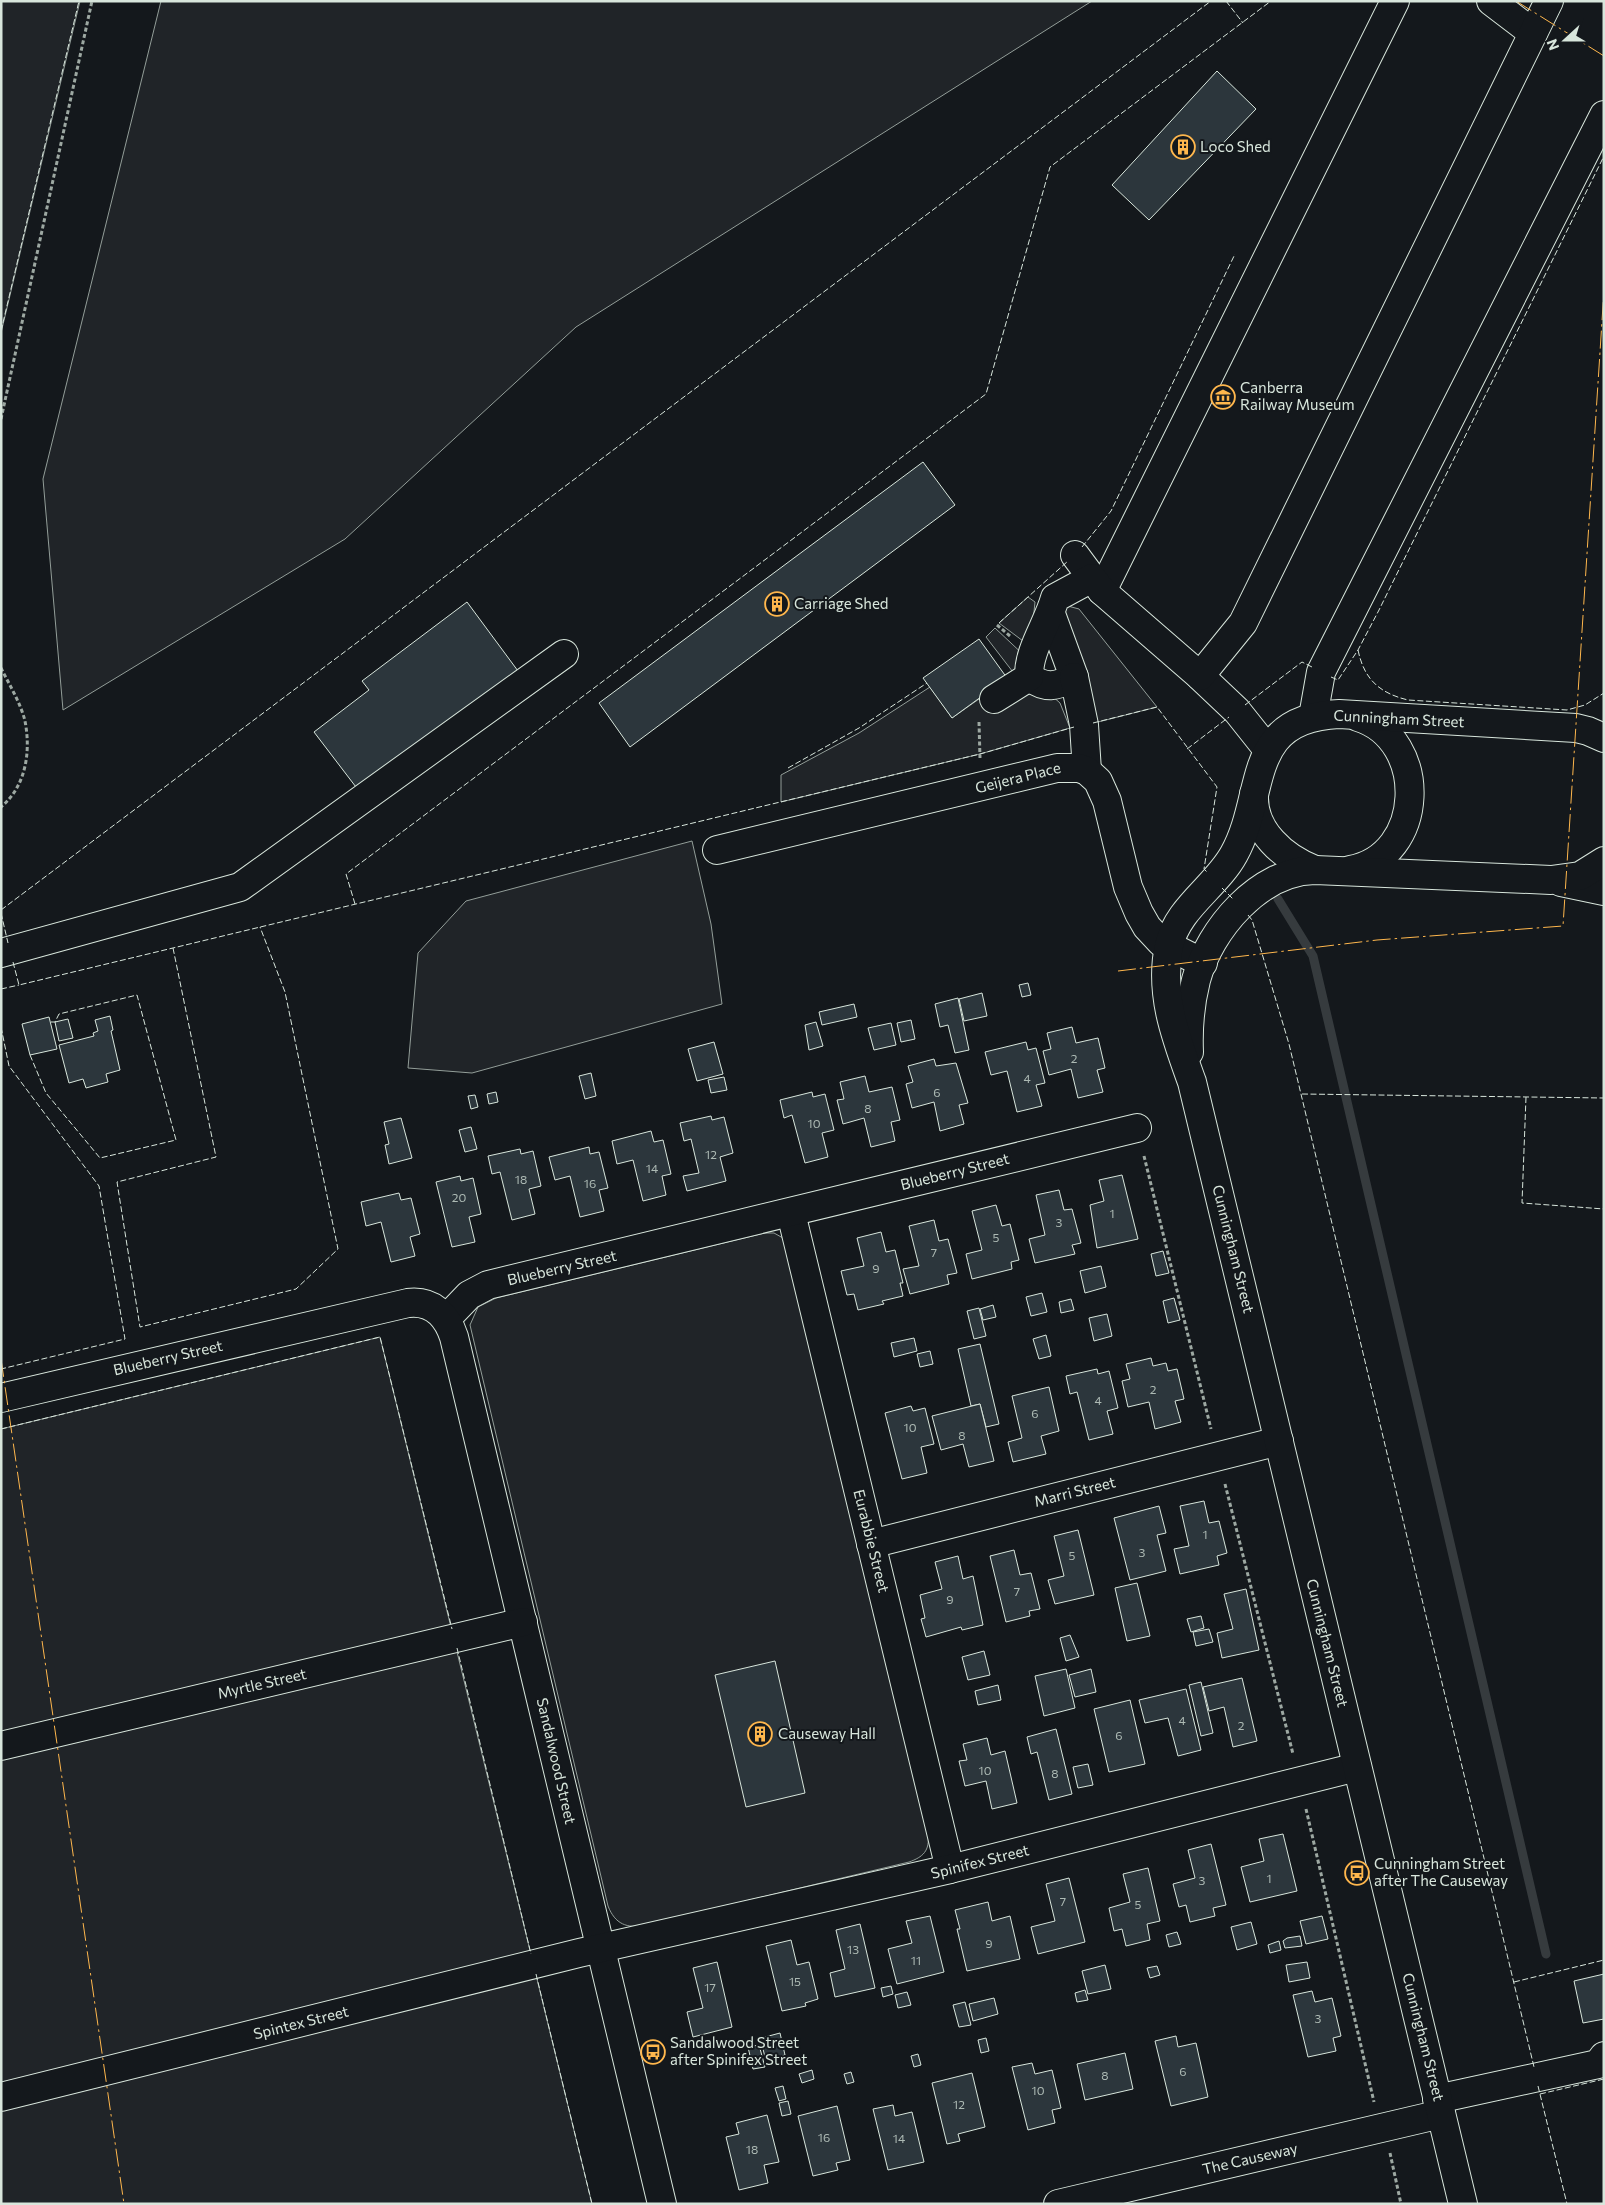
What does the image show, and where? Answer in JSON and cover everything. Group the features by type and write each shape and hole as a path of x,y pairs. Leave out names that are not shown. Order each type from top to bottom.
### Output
{"street":[{"path":"1029,677 1028,663 1051,614 1055,598 1097,584 1394,1"},
{"path":"1491,1 1533,33"},
{"path":"1200,676 1243,623 1549,1"},
{"path":"1313,717 1322,672 1604,115"},
{"path":"1075,555 1097,584 1237,711 1268,750"},
{"path":"1051,614 1074,678 1084,725 1087,771 1103,788 1132,901 1147,928 1155,937 1203,963"},
{"path":"1,953 240,887 564,654"},
{"path":"1029,677 1042,686 1056,686 1074,678"},
{"path":"987,709 1029,677"},
{"path":"1344,871 1362,867 1372,862 1390,846 1404,824 1411,789 1405,762 1392,742 1376,725 1352,715"},
{"name":"Cunningham Street","path":"1463,2204 1192,1082 1170,1012 1166,980 1169,946 1183,916 1234,854 1242,835 1256,782 1268,750 1286,730 1313,717 1352,715 1576,728 1604,738"},
{"name":"Geijera Place","path":"717,850 1065,766 1087,771"},
{"path":"1256,782 1255,808 1262,827 1285,854 1314,870"},
{"name":"Cunningham Street","path":"1192,1082 1189,1030 1193,996 1203,963 1221,930 1261,888 1286,874 1314,870 1551,880 1580,876 1604,861"},
{"path":"1551,880 1604,891"},
{"name":"Blueberry Street","path":"1,1398 408,1303 431,1306 446,1319 469,1295 488,1285 1137,1128"},
{"name":"Eurabbie Street","path":"791,1213 950,1869"},
{"name":"Sandalwood Street","path":"446,1319 454,1337 662,2204"},
{"name":"Marri Street","path":"871,1544 1279,1441"},
{"name":"Myrtle Street","path":"1,1746 523,1622"},
{"name":"Spinifex Street","path":"600,1948 950,1869 1357,1767"},
{"name":"Spintex Street","path":"1,2097 600,1948"},
{"name":"The Causeway","path":"1058,2204 1384,2127 1439,2106 1598,2064 1604,2056"}],"path":[{"path":"1,419 92,1"},
{"path":"1,668 25,720 27,749 22,781 1,808"},
{"path":"986,786 980,754 987,709"},
{"path":"1137,1128 1299,1781 1376,2109 1384,2127 1401,2204"}],"shaded area":[{"path":"1,1 80,1 1,333"},
{"path":"161,1 1092,1 576,327 345,539 63,710 43,479"},
{"path":"1028,597 1035,602 1032,632 1027,644 999,623"},
{"path":"1064,605 1079,609 1157,707 1094,723 1059,615"},
{"path":"995,628 1028,659 1016,676 986,637"},
{"path":"930,687 952,718 989,692 1026,691 1051,695 1060,703 1070,728 980,754 781,802 781,775 859,733"},
{"path":"692,841 711,924 722,1004 472,1073 408,1068 418,953 466,901"},
{"path":"765,1233 774,1233 783,1238 928,1834 928,1845 922,1855 909,1862 645,1925 633,1926 622,1924 614,1917 608,1906 470,1325 478,1307 496,1298"},
{"path":"380,1337 592,2204 1,2204 1,1429"}],"building":[{"name":"Loco Shed","path":"1217,71 1256,109 1149,220 1112,185"},
{"name":"Carriage Shed","path":"923,462 955,505 630,747 599,703"},
{"path":"467,602 518,671 359,791 314,732 369,690 362,681"},
{"path":"979,639 1007,678 952,718 923,678"},
{"path":"1028,983 1031,995 1022,997 1019,985"},
{"path":"982,993 987,1016 964,1021 959,999"},
{"path":"958,998 969,1050 955,1053 948,1025 940,1027 935,1004"},
{"path":"854,1004 857,1017 822,1025 819,1012"},
{"path":"110,1016 113,1030 111,1031 120,1070 106,1074 108,1082 86,1088 83,1079 69,1083 59,1045 94,1036 93,1033 98,1031 95,1020"},
{"path":"49,1017 57,1049 30,1055 22,1024"},
{"path":"68,1019 73,1038 59,1041 55,1022"},
{"path":"911,1020 915,1039 901,1042 897,1023"},
{"path":"816,1022 823,1046 809,1050 805,1025"},
{"path":"891,1023 896,1045 874,1050 868,1028"},
{"path":"1072,1027 1076,1043 1098,1038 1105,1068 1097,1070 1103,1092 1078,1098 1071,1069 1049,1075 1043,1051 1051,1049 1047,1033"},
{"path":"714,1042 723,1074 697,1081 688,1049"},
{"path":"1026,1042 1028,1050 1036,1048 1045,1083 1036,1085 1042,1106 1017,1112 1007,1071 991,1075 985,1052"},
{"path":"934,1059 936,1066 956,1063 968,1103 959,1105 964,1124 940,1131 934,1102 912,1108 906,1084 913,1082 908,1066"},
{"path":"591,1073 596,1096 585,1099 579,1076"},
{"path":"865,1076 869,1092 892,1087 900,1120 891,1122 895,1141 871,1147 864,1118 843,1124 837,1100 844,1099 840,1082"},
{"path":"724,1077 727,1090 711,1093 708,1080"},
{"path":"496,1092 498,1102 489,1104 487,1094"},
{"path":"812,1092 813,1097 825,1094 834,1130 822,1133 828,1157 805,1163 792,1115 784,1118 780,1100"},
{"path":"475,1095 478,1107 471,1109 468,1096"},
{"path":"711,1116 712,1120 724,1117 733,1153 720,1157 726,1181 687,1191 683,1176 699,1173 691,1139 684,1141 680,1123"},
{"path":"401,1118 412,1158 389,1164 385,1145 389,1144 384,1122"},
{"path":"471,1127 477,1149 465,1152 459,1130"},
{"path":"651,1131 654,1142 663,1140 671,1174 662,1176 666,1195 643,1201 633,1160 617,1164 612,1141"},
{"path":"589,1147 590,1154 599,1152 608,1188 599,1190 604,1211 580,1217 570,1176 555,1180 549,1157"},
{"path":"520,1149 521,1154 533,1151 541,1186 529,1189 535,1214 512,1220 500,1172 492,1174 488,1156"},
{"path":"1122,1175 1138,1239 1097,1248 1090,1205 1104,1201 1099,1180"},
{"path":"460,1176 461,1181 473,1178 481,1214 469,1217 475,1242 452,1247 436,1182"},
{"path":"1059,1190 1064,1210 1072,1209 1081,1243 1072,1245 1075,1254 1035,1263 1029,1239 1045,1235 1036,1195"},
{"path":"399,1193 401,1200 411,1198 420,1234 410,1237 415,1256 391,1262 381,1222 366,1226 361,1202"},
{"path":"996,1205 1002,1226 1010,1224 1019,1260 1011,1262 1012,1269 972,1279 966,1254 982,1250 972,1211"},
{"path":"934,1220 939,1241 948,1239 957,1273 947,1275 949,1284 910,1294 903,1269 919,1266 909,1226"},
{"path":"881,1232 886,1252 895,1250 903,1283 900,1283 903,1296 882,1301 884,1304 858,1310 854,1294 847,1295 841,1271 864,1266 857,1238"},
{"path":"1163,1251 1169,1273 1156,1276 1151,1254"},
{"path":"1101,1266 1106,1287 1085,1293 1080,1271"},
{"path":"1042,1293 1047,1312 1031,1316 1026,1297"},
{"path":"1174,1298 1180,1320 1168,1323 1163,1301"},
{"path":"1071,1299 1074,1310 1061,1313 1059,1302"},
{"path":"993,1305 996,1317 983,1320 980,1309"},
{"path":"979,1308 986,1336 974,1339 967,1311"},
{"path":"1107,1314 1112,1336 1094,1341 1089,1318"},
{"path":"1046,1335 1051,1356 1039,1359 1033,1339"},
{"path":"914,1338 917,1351 894,1357 891,1343"},
{"path":"980,1344 999,1424 986,1427 980,1404 971,1406 958,1349"},
{"path":"930,1351 933,1364 920,1367 917,1354"},
{"path":"1151,1358 1153,1366 1166,1363 1168,1371 1177,1369 1184,1399 1175,1401 1181,1422 1155,1429 1149,1402 1128,1407 1122,1381 1130,1379 1126,1364"},
{"path":"1097,1369 1098,1374 1109,1371 1118,1408 1107,1411 1113,1434 1089,1440 1077,1392 1070,1394 1066,1376"},
{"path":"1049,1387 1059,1431 1041,1436 1046,1454 1013,1462 1008,1442 1022,1438 1012,1396"},
{"path":"980,1404 994,1461 969,1467 963,1444 941,1450 932,1416"},
{"path":"911,1406 913,1411 925,1408 934,1444 921,1447 927,1473 902,1479 885,1413"},
{"path":"1204,1501 1209,1523 1219,1521 1227,1553 1217,1556 1219,1565 1180,1574 1174,1549 1189,1546 1180,1506"},
{"path":"1159,1506 1166,1533 1157,1535 1166,1571 1130,1580 1114,1518"},
{"path":"1078,1530 1094,1595 1055,1604 1048,1580 1064,1576 1054,1536"},
{"path":"1014,1550 1020,1575 1031,1573 1040,1609 1029,1611 1030,1616 1006,1622 990,1556"},
{"path":"958,1556 963,1579 973,1576 983,1625 962,1630 961,1627 926,1637 921,1619 925,1618 920,1595 942,1589 935,1562"},
{"path":"1137,1583 1150,1636 1127,1641 1115,1588"},
{"path":"1246,1589 1259,1650 1222,1658 1217,1633 1233,1629 1224,1594"},
{"path":"1201,1616 1204,1628 1191,1632 1187,1619"},
{"path":"1209,1629 1213,1642 1196,1646 1193,1632"},
{"path":"1070,1635 1079,1657 1066,1661 1060,1638"},
{"path":"984,1651 990,1675 968,1680 962,1657"},
{"name":"Causeway Hall","path":"775,1661 805,1793 746,1807 715,1675"},
{"path":"1066,1669 1075,1708 1044,1716 1035,1676"},
{"path":"1091,1669 1096,1692 1075,1697 1069,1675"},
{"path":"1242,1678 1257,1741 1233,1747 1224,1707 1209,1711 1203,1687"},
{"path":"1201,1682 1213,1733 1201,1736 1189,1685"},
{"path":"998,1685 1001,1700 978,1705 975,1691"},
{"path":"1186,1689 1201,1750 1178,1756 1168,1718 1145,1723 1139,1700"},
{"path":"1130,1700 1145,1764 1109,1772 1094,1709"},
{"path":"1056,1729 1072,1794 1049,1800 1037,1752 1031,1754 1027,1737"},
{"path":"987,1738 991,1755 1005,1751 1017,1803 992,1809 986,1781 965,1786 959,1761 967,1760 963,1744"},
{"path":"1088,1764 1093,1785 1078,1788 1073,1767"},
{"path":"1283,1834 1297,1891 1250,1902 1241,1867 1264,1861 1259,1839"},
{"path":"1211,1844 1226,1905 1213,1908 1215,1916 1190,1922 1186,1905 1179,1907 1173,1884 1195,1878 1188,1850"},
{"path":"1148,1868 1160,1921 1147,1924 1150,1940 1126,1946 1122,1929 1114,1931 1109,1908 1130,1902 1123,1874"},
{"path":"1069,1878 1085,1942 1038,1954 1031,1927 1055,1921 1046,1884"},
{"path":"988,1902 992,1921 1010,1916 1020,1959 967,1971 957,1929 960,1929 955,1910"},
{"path":"930,1916 944,1972 897,1984 888,1949 912,1943 906,1921"},
{"path":"1322,1916 1328,1939 1306,1944 1300,1921"},
{"path":"1251,1922 1257,1944 1237,1950 1231,1927"},
{"path":"860,1924 875,1988 835,1997 830,1973 845,1969 836,1930"},
{"path":"1177,1932 1181,1944 1169,1947 1166,1935"},
{"path":"1300,1936 1302,1946 1285,1948 1283,1941 1287,1938"},
{"path":"791,1940 797,1965 809,1962 818,1999 805,2003 806,2006 782,2011 766,1946"},
{"path":"1279,1941 1281,1950 1270,1953 1268,1945"},
{"path":"717,1962 732,2027 693,2037 687,2012 703,2008 693,1968"},
{"path":"1307,1962 1310,1978 1289,1982 1286,1965"},
{"path":"1105,1965 1111,1989 1088,1994 1082,1971"},
{"path":"1157,1966 1160,1975 1150,1978 1147,1968"},
{"path":"1604,1974 1604,2019 1583,2023 1574,1981"},
{"path":"891,1986 893,1994 883,1997 881,1988"},
{"path":"1085,1990 1088,2000 1077,2002 1075,1993"},
{"path":"1312,1991 1315,2002 1332,1998 1341,2036 1333,2038 1336,2051 1308,2057 1293,1995"},
{"path":"907,1992 911,2005 898,2008 895,1995"},
{"path":"994,1998 998,2014 973,2021 969,2004"},
{"path":"965,2002 971,2025 959,2027 953,2005"},
{"path":"780,2033 785,2055 770,2059 770,2056 765,2057 761,2041 766,2039 765,2037"},
{"path":"1176,2036 1178,2047 1196,2043 1208,2097 1171,2106 1155,2041"},
{"path":"986,2038 989,2051 981,2053 978,2040"},
{"path":"759,2045 765,2067 753,2069 748,2047"},
{"path":"1125,2053 1133,2089 1085,2100 1077,2064"},
{"path":"918,2054 921,2065 914,2067 911,2056"},
{"path":"1032,2063 1035,2074 1052,2070 1061,2108 1052,2110 1055,2123 1028,2130 1012,2067"},
{"path":"812,2070 814,2079 802,2083 799,2074"},
{"path":"851,2072 854,2082 847,2084 844,2074"},
{"path":"972,2073 985,2127 958,2134 960,2141 947,2144 932,2083"},
{"path":"783,2086 786,2099 779,2101 775,2088"},
{"path":"788,2101 791,2114 782,2116 779,2103"},
{"path":"893,2105 895,2116 912,2112 924,2162 888,2170 873,2109"},
{"path":"837,2106 850,2160 836,2163 838,2170 813,2176 798,2116"},
{"path":"767,2115 779,2162 764,2165 768,2183 739,2190 726,2137 739,2134 736,2123"}],"waterway":[{"path":"1278,899 1313,956 1546,1954"}],"fence":[{"path":"1,331 79,1"},
{"path":"1,910 1211,1"},
{"path":"1226,1 1243,23"},
{"path":"355,904 346,874 986,394 1050,167 1271,1"},
{"path":"1331,677 1338,680 1358,650 1379,610 1604,156"},
{"path":"1082,547 1111,511 1235,254"},
{"path":"999,623 1068,561"},
{"path":"1358,650 1364,669 1374,683 1381,689 1408,700 1567,710 1585,705 1604,693"},
{"path":"1245,705 1302,662 1314,668"},
{"path":"788,768 859,728 927,683"},
{"path":"1093,723 1157,707 1217,787 1204,869 1208,873"},
{"path":"1187,749 1229,717"},
{"path":"13,962 19,985 980,754 1074,727"},
{"path":"1222,888 1234,900"},
{"path":"1,913 8,943"},
{"path":"1248,915 1252,920 1289,1044 1534,2067"},
{"path":"173,948 216,1157 117,1182 140,1327 296,1289 338,1249 285,992 260,927"},
{"path":"1,989 19,985"},
{"path":"30,1055 46,1093 100,1158 176,1140 137,995 59,1014 55,1022 51,1022"},
{"path":"1,1027 9,1066 99,1186 125,1339 1,1369"},
{"path":"1302,1094 1604,1098"},
{"path":"1526,1097 1522,1203 1604,1209"},
{"path":"1,1429 380,1337 452,1629"},
{"path":"457,1648 531,1954"},
{"path":"1514,1982 1604,1960"},
{"path":"536,1974 592,2204"},
{"path":"1540,2094 1604,2079"},
{"path":"1538,2086 1567,2204"}],"power":[{"path":"1516,1 1604,56"},
{"path":"1118,971 1377,940 1563,926 1604,290"},
{"path":"1,1359 124,2204"}],"place":[{"name":"Loco Shed","path":"1183,147"},
{"name":"Canberra Railway Museum","path":"1223,397"},
{"name":"Carriage Shed","path":"777,604"},
{"name":"Causeway Hall","path":"760,1734"},
{"name":"Cunningham Street after The Causeway","path":"1357,1873"},
{"name":"Sandalwood Street after Spinifex Street","path":"653,2052"}]}
